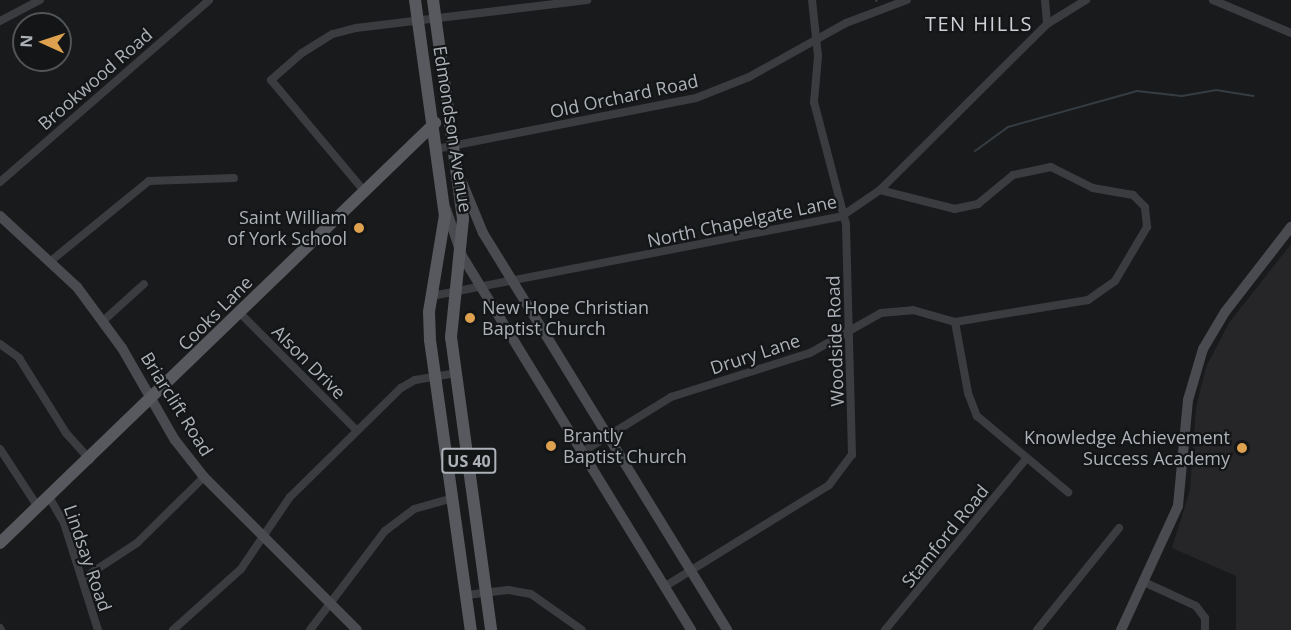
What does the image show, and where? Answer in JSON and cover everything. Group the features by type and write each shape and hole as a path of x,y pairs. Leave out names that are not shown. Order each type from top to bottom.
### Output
{"main road":[{"name":"Edmondson Avenue","path":"415,0 443,197 462,256 691,630"},
{"name":"Edmondson Avenue","path":"433,0 456,161 475,218 727,630"},
{"name":"Cooks Lane","path":"0,543 90,460 433,126 447,101"},
{"name":"US 40","path":"456,161 462,256 453,292 451,326 491,630"},
{"name":"US 40","path":"443,197 444,230 429,327 471,630"},
{"name":"Briarclift Road","path":"0,216 52,260 103,321 152,400 204,477 357,630"},
{"path":"1121,630 1178,506 1188,400 1203,349 1225,312 1291,227"}],"street":[{"path":"0,21 40,0"},
{"name":"Brookwood Road","path":"0,182 209,0"},
{"path":"365,192 272,80 312,45 333,34 418,20 587,0"},
{"name":"Woodside Road","path":"664,587 829,485 848,465 853,442 850,330 842,216 814,102 816,39 812,0"},
{"name":"Old Orchard Road","path":"436,149 678,103 749,77 816,39 907,0"},
{"path":"1045,0 1047,24"},
{"name":"North Chapelgate Lane","path":"432,296 842,216 880,190 1047,24 1086,0"},
{"path":"1213,0 1291,33"},
{"name":"Drury Lane","path":"582,452 671,397 770,368 819,349 880,313 902,309 955,322 1075,305 1114,281 1147,227 1145,207 1133,195 1093,188 1068,173 1044,167 1013,175 978,204 955,209 880,190"},
{"path":"52,260 149,181 234,178"},
{"path":"103,321 144,284"},
{"name":"Alson Drive","path":"240,313 357,431"},
{"path":"955,322 972,406 986,426 1068,492"},
{"path":"0,344 19,358 66,433 90,460"},
{"path":"173,630 224,587 266,538 290,497 408,383 457,373"},
{"name":"Lindsay Road","path":"0,449 38,507"},
{"name":"Stamford Road","path":"885,630 1026,459"},
{"path":"82,579 137,543 204,477"},
{"name":"Lindsay Road","path":"49,497 62,516 98,630"},
{"path":"310,630 331,605 360,559 385,531 414,509 453,498"},
{"path":"1037,630 1119,528"},
{"path":"1144,582 1196,606 1205,618 1205,630"},
{"path":"467,595 520,591 544,599 582,630"}],"shaded area":[{"name":"Knowledge Achievement Success Academy","path":"1291,244 1291,630 1236,630 1236,576 1172,548 1190,490 1196,408 1206,367 1229,323"}],"waterway":[{"path":"975,151 1008,127 1137,91 1182,96 1216,90 1254,96"}],"place":[{"name":"Saint William of York School","path":"359,228"},
{"name":"New Hope Christian Baptist Church","path":"470,318"},
{"name":"Brantly Baptist Church","path":"551,446"},
{"name":"Knowledge Achievement Success Academy","path":"1242,448"}],"district":[{"name":"TEN HILLS","path":"979,23"}]}
